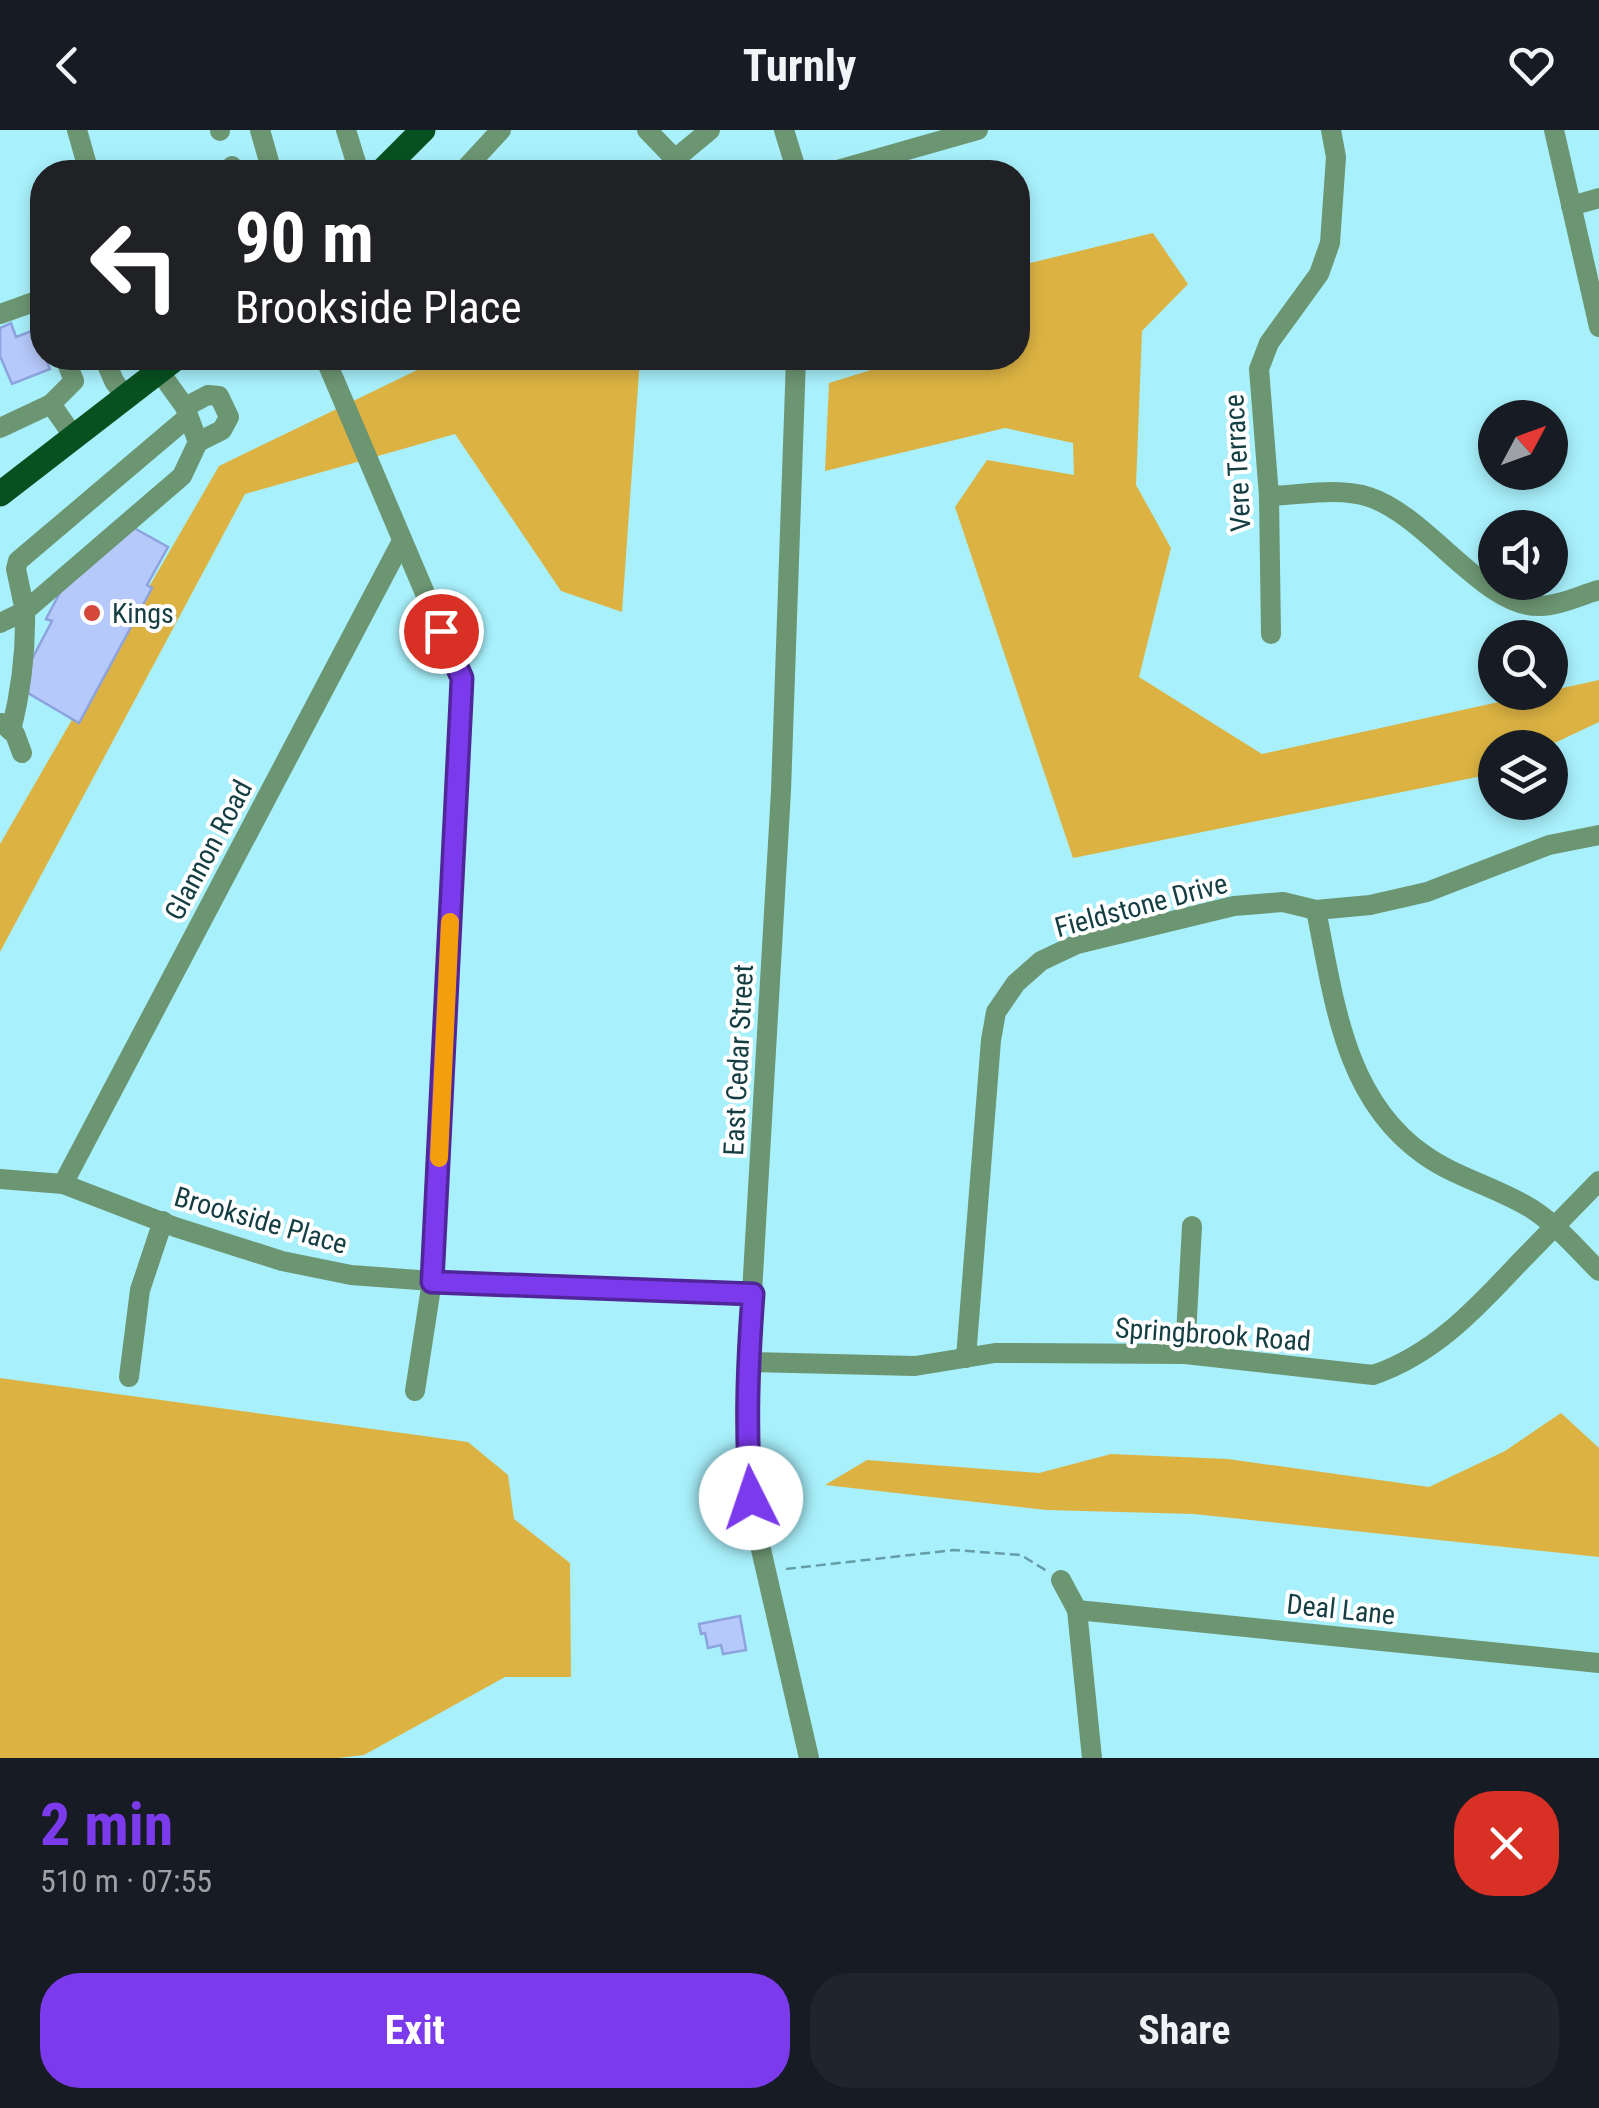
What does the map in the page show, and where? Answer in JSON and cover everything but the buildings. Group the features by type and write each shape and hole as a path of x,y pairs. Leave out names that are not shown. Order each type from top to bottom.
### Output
{"main road":[{"path":"392,160 422,130"},
{"path":"0,494 154,370"}],"street":[{"path":"77,130 86,160"},
{"path":"260,130 269,160"},
{"path":"346,130 356,160"},
{"path":"473,160 501,130"},
{"path":"647,130 668,160"},
{"path":"678,160 710,130"},
{"path":"784,130 793,160"},
{"path":"872,160 978,130"},
{"name":"Vere Terrace","path":"1271,634 1269,496 1259,370 1269,343 1318,274 1330,243 1336,158 1331,130"},
{"path":"1554,130 1599,328"},
{"path":"1572,206 1599,198"},
{"path":"0,314 30,303"},
{"path":"0,428 51,404 74,382 70,370"},
{"path":"109,370 125,397"},
{"path":"167,370 198,442"},
{"path":"330,370 462,678 432,1282 415,1391"},
{"name":"East Cedar Street","path":"796,370 782,754 748,1362 748,1460 765,1572 809,1758"},
{"path":"0,623 25,612 182,476 198,442 222,430 229,417 219,396 208,395 186,412 18,560 16,570 25,612 26,648 20,694 6,726 22,753"},
{"path":"51,404 74,437"},
{"path":"1269,496 1366,496 1406,515 1509,600 1538,607 1599,590"},
{"name":"Glannon Road","path":"62,1184 402,541"},
{"name":"Fieldstone Drive","path":"966,1358 996,1012 1016,983 1041,961 1077,944 1234,906 1283,902 1316,910 1370,905 1427,892 1549,845 1599,835"},
{"path":"1316,910 1343,1041 1366,1092 1395,1132 1425,1156 1534,1210 1599,1270"},
{"name":"Brookside Place","path":"0,1179 62,1184 282,1261 352,1275 432,1282 753,1294"},
{"name":"Springbrook Road","path":"748,1362 915,1366 995,1353 1185,1354 1373,1375 1400,1366 1425,1350 1486,1301 1599,1181"},
{"path":"130,1377 140,1290 163,1222"},
{"path":"1185,1354 1192,1226"},
{"path":"1060,1580 1077,1610 1092,1758"},
{"name":"Deal Lane","path":"1077,1610 1599,1664"}],"path":[{"path":"765,1572 859,1558 954,1550 1020,1554 1060,1580"}],"shaded area":[{"path":"1153,233 1188,284 1142,331 1136,485 1171,548 1139,677 1262,754 1478,707 1478,710 1568,710 1568,687 1599,680 1599,722 1568,737 1568,730 1478,730 1478,777 1073,858 955,507 987,460 1074,475 1073,443 1005,428 825,471 829,383 871,370 1030,370 1030,263"},
{"path":"417,370 639,370 622,612 561,591 455,434 245,494 0,952 0,844 219,466"},
{"path":"0,1378 468,1442 508,1475 514,1519 570,1563 571,1677 505,1677 364,1755 0,1758"},
{"path":"1561,1413 1599,1448 1599,1557 1194,1514 1046,1510 825,1485 867,1460 1039,1473 1111,1454 1228,1459 1429,1487 1505,1451"}],"slow traffic":[{"path":"439,1158 450,922"}],"place":[{"name":"Kings","path":"92,613"}],"route":[{"path":"441,631 462,678 432,1282 753,1294 748,1362 751,1498"}]}
